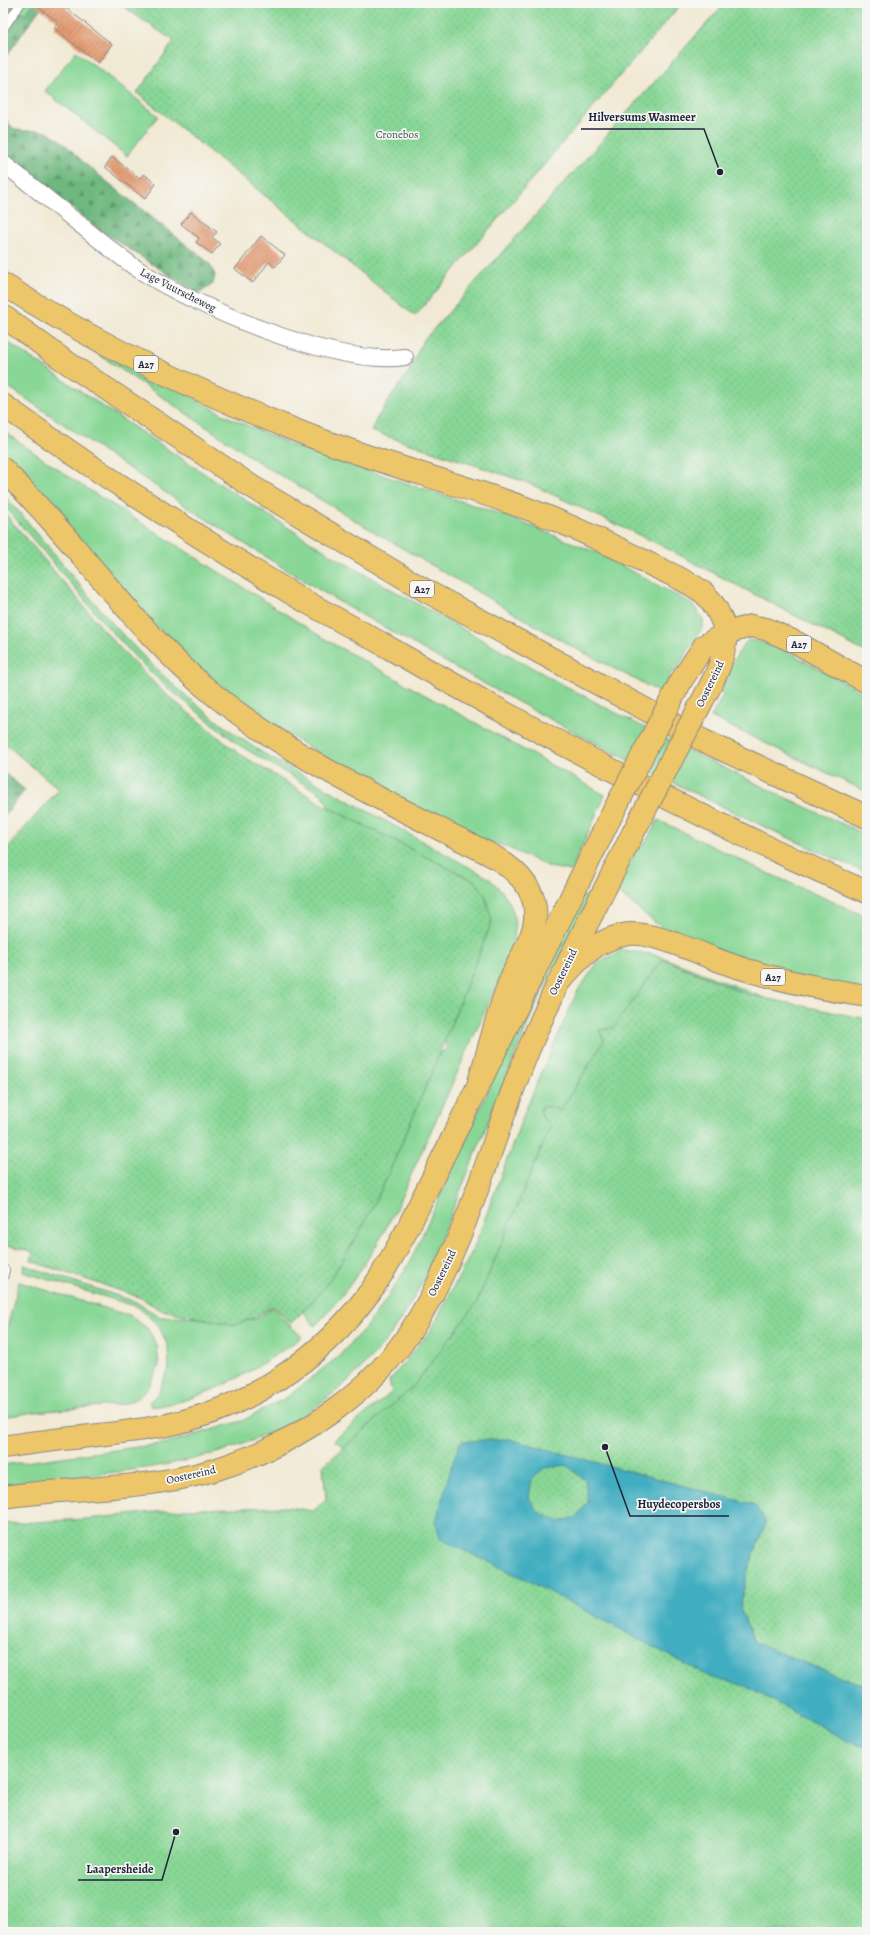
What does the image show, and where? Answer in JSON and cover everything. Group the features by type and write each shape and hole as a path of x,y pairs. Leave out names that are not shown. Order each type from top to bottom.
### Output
{"main road":[{"name":"A27","path":"3,284 106,344 177,379 296,431 372,458 528,509 596,537 703,593 718,610 726,633 739,628 751,626 766,629 797,643 867,682"},
{"name":"A27","path":"3,316 62,358 251,486 428,592 704,741 867,817"},
{"path":"3,405 104,474 204,539 297,596 458,689 673,802 867,892"},
{"path":"3,469 49,518 138,622 184,668 213,694 289,747 349,781 493,856 508,865 523,880 531,892 535,909 535,922 531,936 509,983 479,1082"},
{"name":"Oostereind","path":"3,1447 162,1426 211,1413 262,1390 310,1357 336,1332 371,1291 407,1230 609,820 681,681 704,646 726,633"},
{"name":"Oostereind","path":"3,1497 168,1480 229,1466 262,1453 291,1439 335,1410 358,1392 398,1349 413,1328 435,1289 460,1234 527,1053 557,984 633,833 722,662 726,633"},
{"name":"A27","path":"557,984 591,948 617,936 646,934 758,973 830,990 867,996"}],"street":[{"name":"Lage Vuurscheweg","path":"3,163 136,268 196,302 318,348 354,356 389,359 405,357"}],"lane":[{"path":"3,29 21,3"},
{"path":"3,1270 5,1270 3,1278"}],"green space":[{"path":"3,3 44,3 3,61"},
{"path":"9,3 34,3 25,15"},
{"name":"Cronebos","path":"118,3 682,3 415,316 137,93 174,41"},
{"path":"725,3 867,3 867,653 658,544 526,482 371,431 377,418 409,371 423,341"},
{"path":"76,51 158,116 127,156 45,91"},
{"path":"3,110 7,121 12,127 24,131 46,132 59,139 90,168 209,263 215,275 213,284 200,293 194,291 97,228 3,155"},
{"path":"46,319 226,416 294,446 500,514 598,553 692,604 703,619 703,626 675,672 672,671 661,693 571,646 371,530 260,463"},
{"path":"3,339 206,475 360,572 554,680 709,761 867,835 867,873 751,820 579,735 373,621 269,559 154,485 3,383"},
{"path":"3,431 78,483 328,641 605,795 571,871 550,867 504,846 473,837 354,774 293,738 250,709 193,663 143,613 32,483 3,453"},
{"path":"3,494 125,638 188,698 235,734 269,757 487,877 496,885 509,901 515,928 512,951 393,1215 358,1274 315,1326 298,1306 439,1052 445,1051 447,1048 445,1042 323,795 239,745 167,687 138,660 105,624 3,504"},
{"path":"3,511 115,643 163,692 238,753 322,804 476,882 485,895 492,921 431,1074 375,1203 361,1230 329,1281 311,1303 291,1323 273,1306 253,1318 235,1325 161,1310 139,1297 31,1261 33,1252 3,1244 3,853 59,789 3,742"},
{"path":"749,640 776,645 867,695 867,792 711,717 724,693 720,691 733,664 741,649"},
{"path":"3,772 25,790 3,817"},
{"path":"658,820 763,871 867,917 867,989 786,975 662,928 615,890 640,843 644,845"},
{"path":"582,895 589,898 534,1009 425,1278 398,1323 379,1349 338,1389 296,1419 252,1441 206,1456 159,1466 3,1485 3,1465 167,1443 242,1421 287,1397 338,1357 365,1328 409,1264 526,1007"},
{"path":"623,950 657,955 767,999 357,1456 334,1440 392,1392 389,1381 431,1330 474,1248 525,1111 577,992 598,962"},
{"path":"663,959 749,995 867,1019 867,1932 3,1932 3,1524 86,1519 186,1509 288,1507 313,1511 326,1499 323,1466 413,1387 476,1304 551,1125 542,1117 540,1108 549,1106 560,1111 604,1041 599,1030 613,1028"},
{"path":"24,1265 136,1302 160,1317 256,1319 272,1308 302,1337 261,1364 233,1380 203,1394 170,1404 152,1407 149,1402 158,1393 169,1368 168,1347 159,1326 138,1307 23,1272"},
{"path":"19,1282 131,1316 148,1329 157,1346 159,1366 149,1386 139,1397 124,1404 35,1412 3,1417 3,1344"}],"water":[{"path":"509,1439 755,1505 766,1522 747,1573 740,1608 754,1642 830,1673 867,1686 867,1747 852,1743 745,1686 712,1678 529,1581 440,1539 436,1521 454,1458 461,1441","holes":["566,1465 585,1480 588,1502 576,1517 559,1522 537,1511 529,1497 532,1480 544,1468"]}],"building":[{"path":"33,3 70,3 66,8 112,44 98,63 54,28 58,22"},
{"path":"112,157 140,178 144,174 156,184 145,199 105,167"},
{"path":"191,212 217,232 212,237 220,244 212,254 196,242 199,238 181,224"},
{"path":"261,236 285,255 275,267 269,262 253,283 235,269"}],"place":[{"name":"Hilversums Wasmeer","path":"720,172"},
{"name":"Huydecopersbos","path":"605,1447"},
{"name":"Laapersheide","path":"176,1832"}]}
